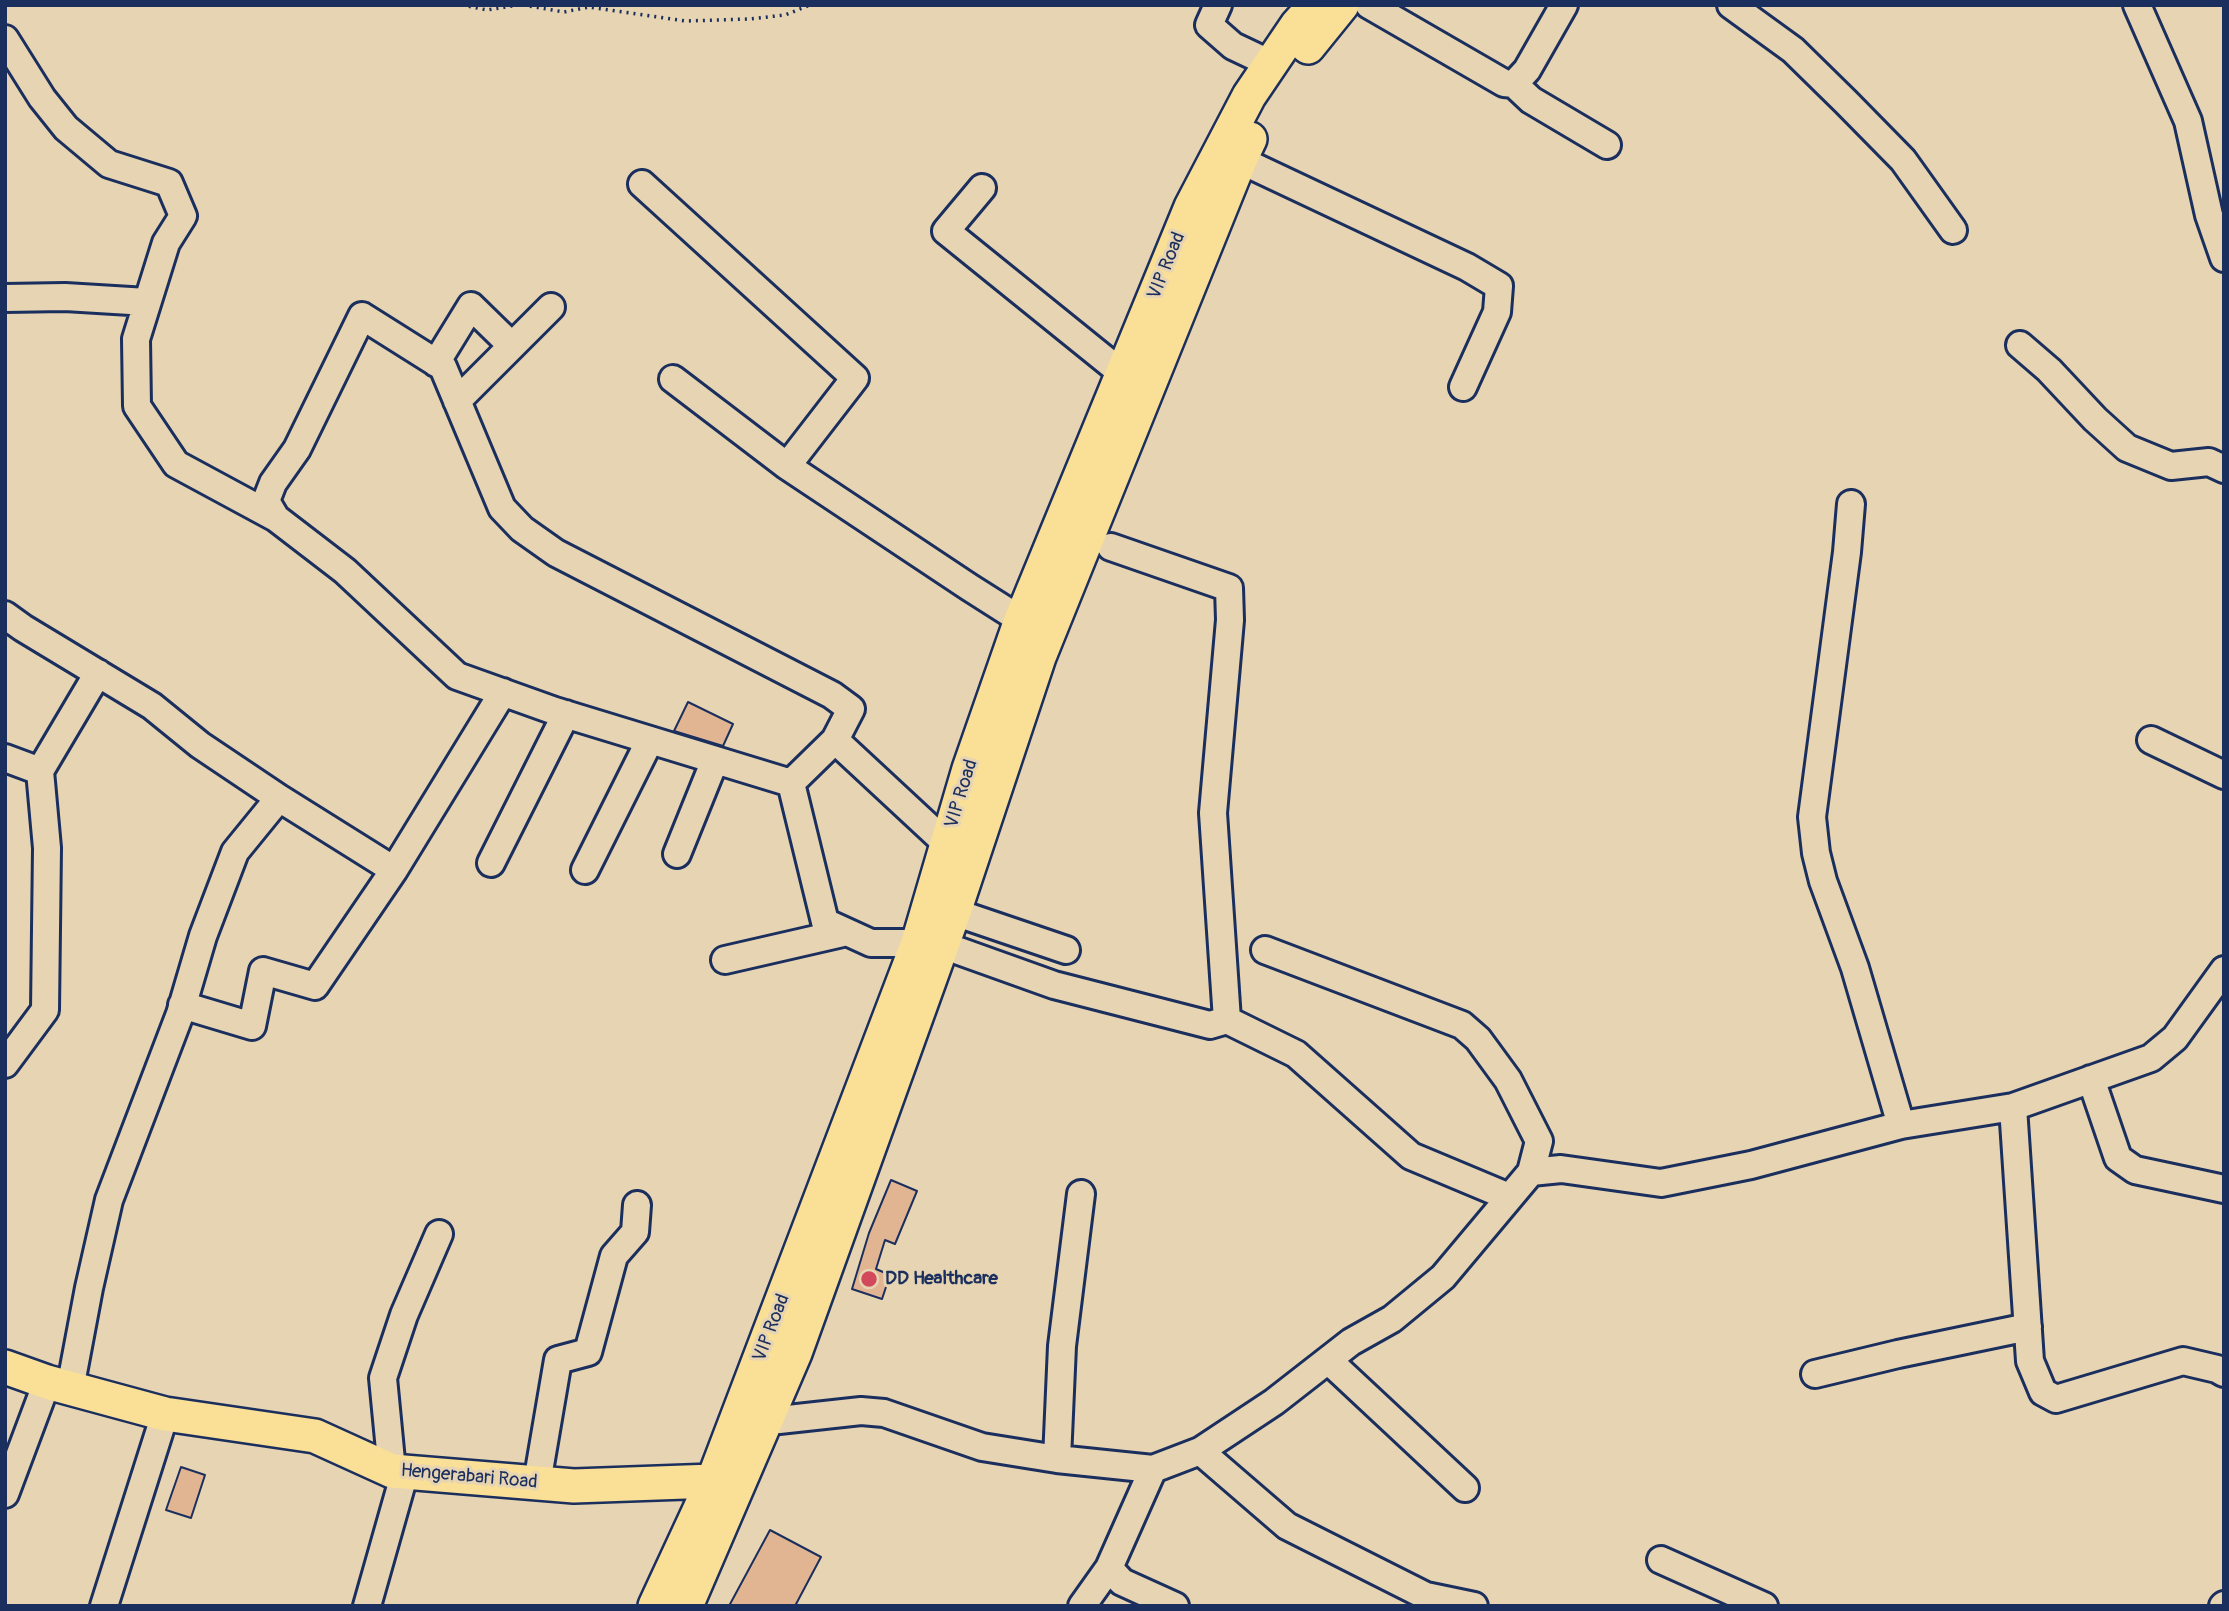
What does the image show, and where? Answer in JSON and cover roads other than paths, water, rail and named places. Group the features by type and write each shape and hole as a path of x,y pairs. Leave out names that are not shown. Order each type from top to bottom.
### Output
{"main road":[{"name":"VIP Road","path":"686,1606 725,1485 755,1412 918,943 969,769 1021,620 1191,207 1249,96 1297,25 1315,5"},
{"name":"VIP Road","path":"755,1412 795,1353 954,912 1038,657 1240,160 1279,81 1342,5"},
{"name":"Hengerabari Road","path":"5,1367 58,1386 165,1414 315,1437 398,1471 574,1486 725,1485"},
{"name":"VIP Road","path":"655,1606 725,1485"}],"street":[{"path":"1218,5 1209,25 1233,46 1271,64"},
{"path":"1369,5 1504,83 1514,84 1531,100 1607,145"},
{"path":"1514,84 1527,69 1564,5"},
{"path":"1731,5 1793,50 1846,102 1903,160 1953,230"},
{"path":"2137,5 2188,121 2208,215 2224,258"},
{"path":"5,39 66,128 109,164 169,183 183,216 166,243 135,339 137,406 176,464 276,518 345,571 457,676 566,714 791,783"},
{"path":"1240,160 1467,267 1499,286 1497,312 1464,387"},
{"path":"642,184 855,378 787,466"},
{"path":"982,188 946,231 1123,374"},
{"path":"5,298 65,297 147,302"},
{"path":"436,363 471,306 512,346"},
{"path":"457,401 551,307"},
{"path":"276,518 266,501 273,483 297,449 362,316 443,368 502,508 522,529 556,553 832,695 851,709 835,740 791,783"},
{"path":"2020,345 2049,370 2095,419 2127,448 2171,466 2209,462 2224,469"},
{"path":"673,379 787,466 1021,620"},
{"path":"1851,504 1812,817 1816,853 1823,881 1855,968 1901,1125"},
{"path":"1111,547 1229,588 1230,620 1213,813 1227,1020"},
{"path":"5,615 152,706 200,746 394,870"},
{"path":"5,1064 45,1010 47,848 40,771 98,673"},
{"path":"182,1005 251,1026 263,971 315,986 394,870 503,692"},
{"path":"491,863 566,714"},
{"path":"585,870 650,740"},
{"path":"835,740 947,844"},
{"path":"2151,740 2224,775"},
{"path":"5,758 40,771"},
{"path":"677,854 715,760"},
{"path":"791,783 825,922 871,943 918,943"},
{"path":"5,1494 58,1386 89,1287 109,1200 182,1005 203,936 235,852 279,797"},
{"path":"954,912 1066,950"},
{"path":"725,960 847,932"},
{"path":"755,1412 779,1420 861,1410 884,1413 982,1447 1057,1459 1153,1469 1200,1451 1274,1402 1351,1342 1392,1319 1443,1277 1531,1172 1539,1141 1508,1080 1478,1039 1462,1025 1265,950"},
{"path":"959,951 1054,985 1210,1025 1227,1020 1296,1054 1411,1156 1509,1197"},
{"path":"1531,1172 1561,1170 1661,1183 1751,1165 1901,1125 2013,1107 2151,1058 2175,1038 2224,970"},
{"path":"2091,1079 2118,1158 2135,1170 2224,1189"},
{"path":"2013,1107 2030,1361 2043,1392 2056,1399 2183,1361 2224,1373"},
{"path":"1057,1459 1062,1346 1081,1194"},
{"path":"537,1483 558,1360 588,1352 614,1256 635,1232 637,1205"},
{"path":"367,1606 398,1471 383,1378 404,1315 439,1234"},
{"path":"1815,1374 2028,1327"},
{"path":"1328,1360 1465,1488"},
{"path":"104,1606 165,1414"},
{"path":"1200,1451 1287,1527 1426,1596 1474,1606"},
{"path":"1082,1606 1109,1568 1153,1469"},
{"path":"1661,1560 1764,1606"},
{"path":"1109,1568 1122,1581 1175,1606"}],"place":[{"name":"DD Healthcare","path":"869,1279"}]}
